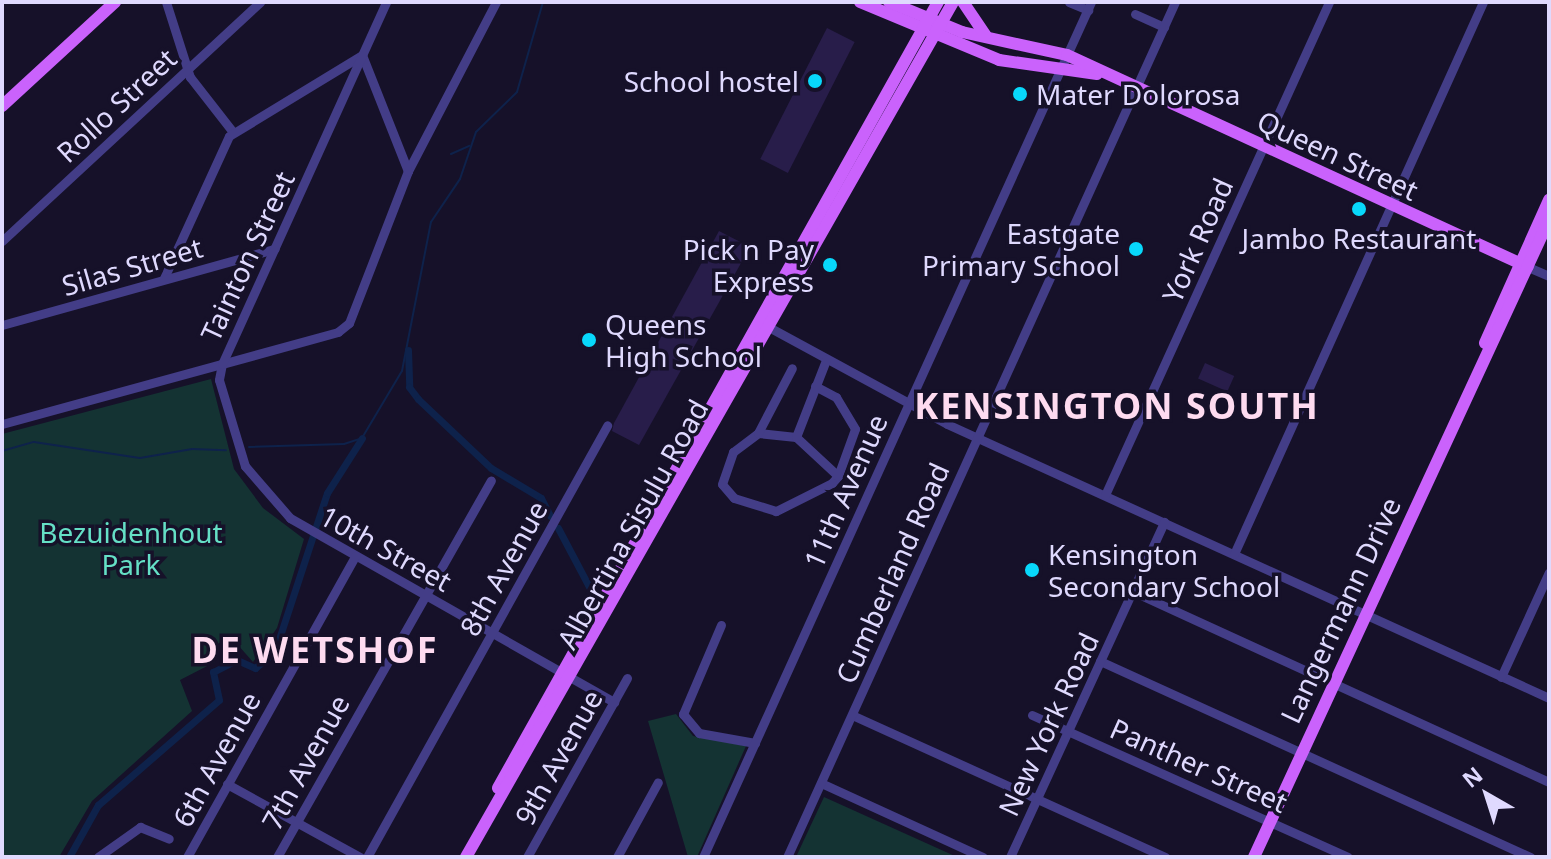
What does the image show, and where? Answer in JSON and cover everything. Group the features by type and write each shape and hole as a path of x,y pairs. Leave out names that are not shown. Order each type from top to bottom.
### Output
{"main road":[{"path":"2,106 115,2"},
{"name":"Queen Street","path":"860,2 930,27 999,60 1108,75"},
{"path":"893,4 919,2"},
{"name":"Albertina Sisulu Road","path":"466,857 769,327 930,27 938,2"},
{"name":"Albertina Sisulu Road","path":"458,857 568,675 757,320 930,27 953,2"},
{"path":"963,2 986,36"},
{"name":"Queen Street","path":"893,4 930,27 1067,55 1524,265"},
{"name":"Langermann Drive","path":"1254,857 1524,265 1549,200"},
{"name":"Langermann Drive","path":"1524,265 1549,220"}],"street":[{"path":"166,2 187,70 233,132"},
{"name":"Rollo Street","path":"2,241 260,2"},
{"name":"Tainton Street","path":"2,424 222,364 386,2"},
{"path":"222,364 346,326 408,171 496,2"},
{"path":"1069,2 1090,6"},
{"name":"Cumberland Road","path":"787,857 1175,2"},
{"name":"York Road","path":"1105,495 1329,2"},
{"path":"1234,554 1483,2"},
{"name":"11th Avenue","path":"703,857 1090,6"},
{"path":"1135,14 1164,27"},
{"path":"164,278 233,132 362,55 408,171"},
{"name":"Silas Street","path":"2,325 275,249"},
{"name":"Queen Street","path":"1524,265 1549,276"},
{"path":"757,320 826,360 977,437 1549,698"},
{"path":"796,437 826,360"},
{"name":"10th Street","path":"222,364 223,403 245,466 273,503 314,533 614,702"},
{"path":"792,368 758,433 735,449 723,475 723,487 734,498 776,511 838,476 854,426 836,397 815,386"},
{"name":"8th Avenue","path":"367,857 607,425"},
{"path":"758,433 796,437 838,476"},
{"name":"7th Avenue","path":"277,857 491,481"},
{"name":"New York Road","path":"1010,857 1164,522"},
{"name":"6th Avenue","path":"187,857 355,556"},
{"path":"1501,677 1549,572"},
{"path":"1134,592 1549,782"},
{"path":"721,625 683,714 699,733 755,743"},
{"path":"1100,661 1531,857"},
{"name":"9th Avenue","path":"527,857 627,678"},
{"path":"852,715 1165,857"},
{"name":"Panther Street","path":"1032,715 1348,857"},
{"path":"617,857 658,782"},
{"path":"821,783 983,857"},
{"path":"227,784 360,857"},
{"path":"98,857 140,827 169,839"}],"green space":[{"name":"Bezuidenhout Park","path":"211,379 234,469 263,508 304,539 277,628 253,662 230,636 210,649 215,662 180,680 192,711 92,801 59,857 2,857 2,434"},
{"path":"676,714 693,736 746,746 697,857 688,857 648,721"},
{"path":"824,797 957,857 796,857"}],"building":[{"name":"School hostel","path":"827,28 855,42 788,173 760,159"},
{"path":"719,231 750,247 639,445 612,431 614,423"},
{"path":"1205,363 1234,376 1227,392 1198,379"}],"waterway":[{"path":"249,447 344,444 362,438 402,371 431,222 460,179 476,132 517,92 543,2"},
{"path":"451,154 469,146"},
{"path":"408,350 409,387 418,399 491,468 541,498 550,516"},
{"path":"69,857 98,805 219,700 213,672 237,660 255,668 275,651 327,493 362,438"},
{"path":"2,451 34,442 140,458 192,449 226,450"},
{"path":"558,528 593,594"}],"place":[{"name":"School hostel","path":"815,81"},
{"name":"Mater Dolorosa","path":"1020,94"},
{"name":"Jambo Restaurant","path":"1359,209"},
{"name":"Eastgate Primary School","path":"1136,249"},
{"name":"Pick n Pay Express","path":"830,265"},
{"name":"Queens High School","path":"589,340"},
{"name":"Kensington Secondary School","path":"1032,570"}],"district":[{"name":"KENSINGTON SOUTH","path":"1117,406"},
{"name":"DE WETSHOF","path":"315,650"}]}
